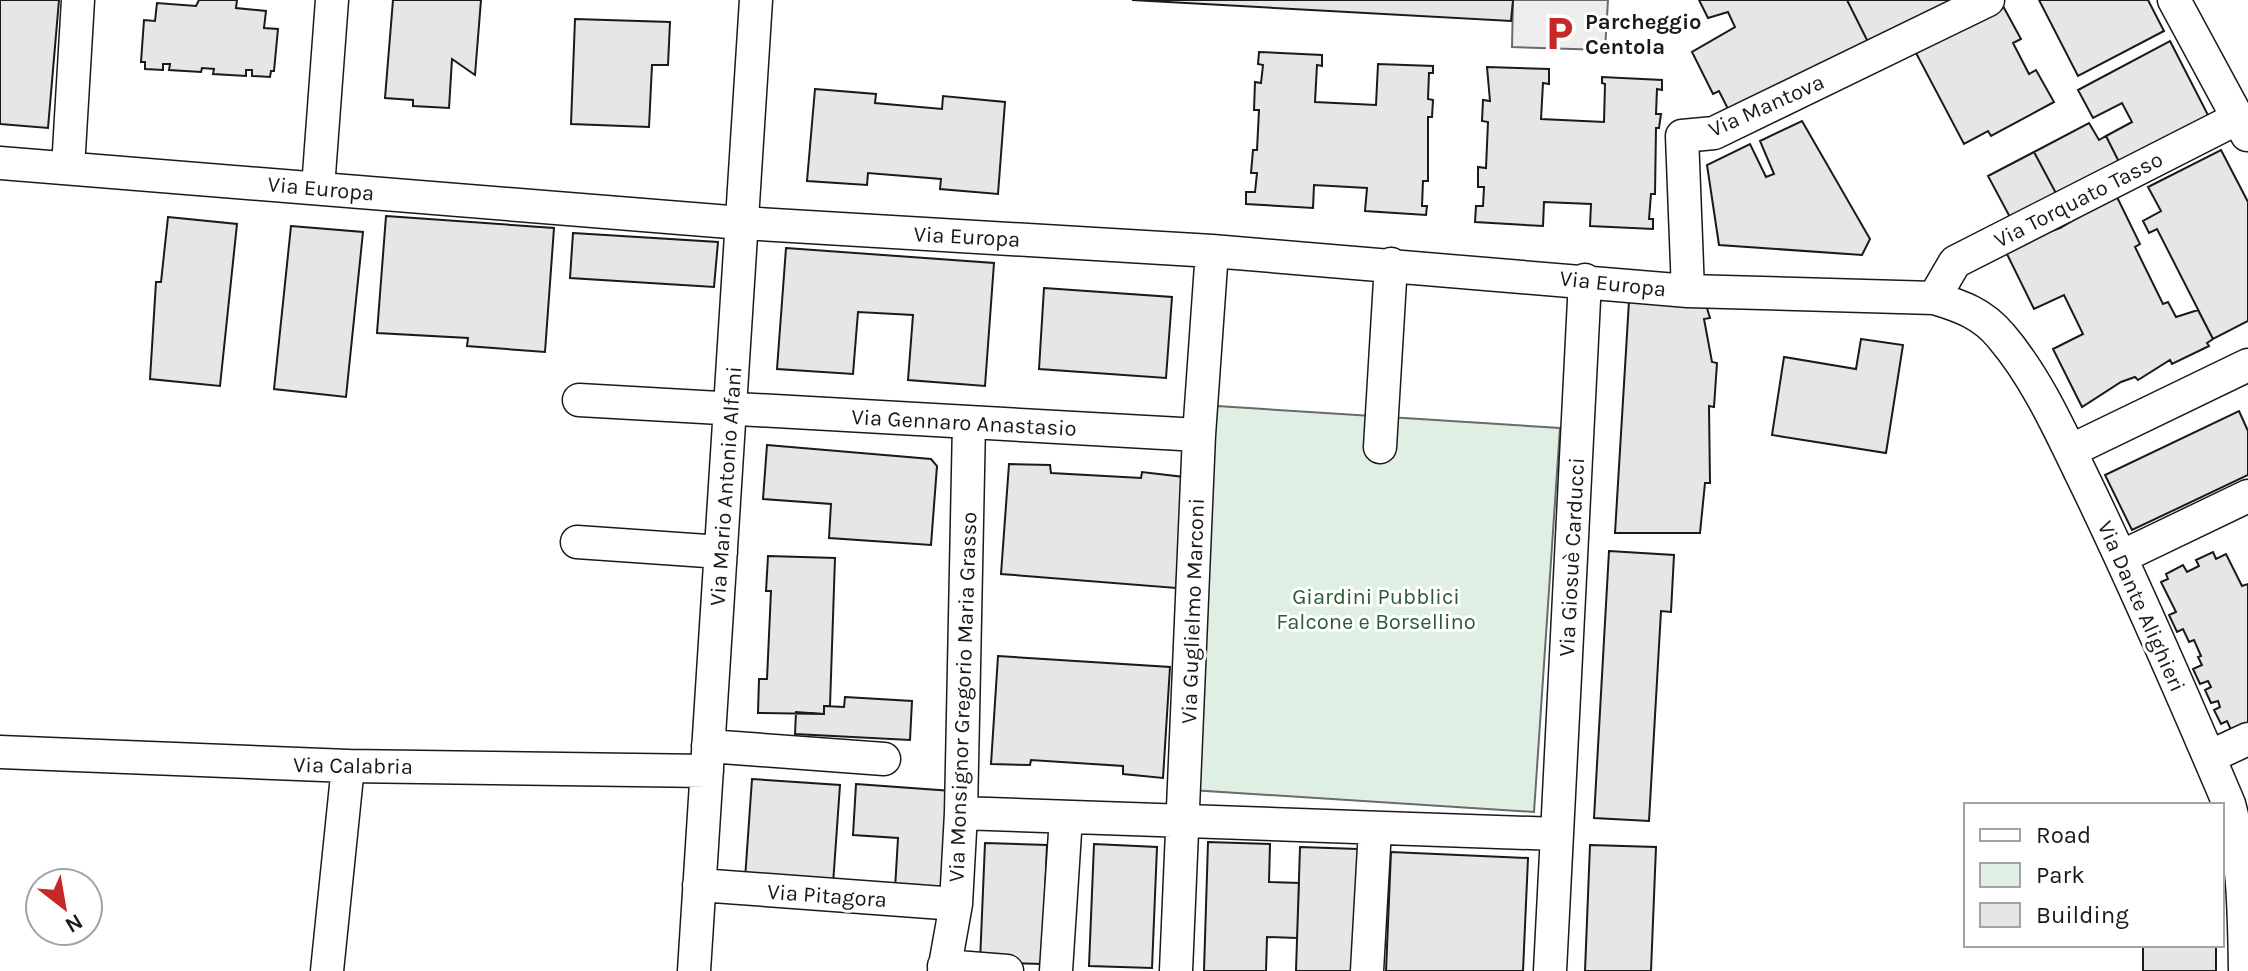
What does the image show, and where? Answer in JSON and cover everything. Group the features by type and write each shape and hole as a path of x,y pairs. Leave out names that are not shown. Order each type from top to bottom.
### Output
{"street":[{"path":"68,168 78,0"},
{"path":"318,188 332,0"},
{"name":"Via Mario Antonio Alfani","path":"694,971 756,0"},
{"name":"Via Mantova","path":"1688,291 1682,136 1714,133 1988,0"},
{"path":"2174,0 2243,128"},
{"name":"Via Torquato Tasso","path":"1934,298 1955,262 2243,128"},
{"name":"Via Europa","path":"0,163 742,223 1391,264 1688,291 1934,298"},
{"name":"Via Guglielmo Marconi","path":"1176,971 1199,435 1212,251"},
{"path":"1380,447 1391,264"},
{"name":"Via Giosuè Carducci","path":"1550,971 1585,280"},
{"name":"Via Dante Alighieri","path":"1934,298 1971,309 2001,334 2024,368 2070,451 2121,557 2209,757 2237,834 2244,905 2245,971"},
{"path":"2070,451 2248,365"},
{"name":"Via Gennaro Anastasio","path":"579,400 1199,435"},
{"name":"Via Monsignor Gregorio Maria Grasso","path":"944,969 956,904 961,813 969,423"},
{"path":"2121,557 2248,496"},
{"path":"577,542 721,552"},
{"path":"2209,757 2248,739"},
{"name":"Via Calabria","path":"0,752 348,766 708,758 884,759"},
{"path":"327,971 348,766"},
{"path":"961,813 1557,834"},
{"path":"1056,971 1066,817"},
{"path":"1367,971 1375,829"},
{"name":"Via Pitagora","path":"699,885 956,904"},
{"path":"944,969 1007,971"}],"green space":[{"name":"Giardini Pubblici Falcone e Borsellino","path":"1217,406 1560,428 1534,812 1191,790"}],"shaded area":[{"name":"Parcheggio Centola","path":"1513,0 1608,0 1605,50 1512,47"}],"building":[{"path":"0,0 59,0 48,128 0,124"},
{"path":"199,0 237,0 236,8 266,11 264,28 278,29 274,71 271,71 270,77 252,76 252,70 246,70 246,76 213,74 214,69 202,68 201,72 169,70 170,64 163,64 163,70 145,69 145,62 141,62 144,20 155,21 157,3 196,6"},
{"path":"393,0 481,0 475,75 452,59 449,108 413,106 413,100 385,98"},
{"path":"1132,0 1513,0 1511,21"},
{"path":"1699,0 1847,0 1870,46 1729,111 1719,91 1713,94 1692,52 1735,27 1728,12 1708,18"},
{"path":"1847,0 1958,0 1870,46"},
{"path":"2039,0 2148,0 2164,31 2078,76"},
{"path":"2003,6 2021,39 2013,43 2029,74 2036,70 2054,102 1991,136 1988,131 1964,144 1916,53"},
{"path":"575,19 670,22 668,65 652,65 649,127 571,124"},
{"path":"2170,41 2209,117 2120,164 2106,136 2132,122 2122,103 2093,118 2078,90"},
{"path":"1259,52 1322,55 1322,66 1317,65 1315,102 1376,105 1378,64 1433,66 1433,73 1429,73 1428,99 1433,100 1432,117 1428,117 1428,181 1423,181 1422,206 1427,206 1426,215 1365,211 1367,188 1314,185 1313,208 1246,204 1246,192 1255,192 1257,173 1251,173 1253,150 1257,150 1259,110 1254,110 1255,82 1261,83 1263,65 1258,64"},
{"path":"1487,67 1549,69 1549,84 1543,83 1541,119 1604,122 1605,84 1602,77 1662,80 1662,90 1657,89 1656,114 1661,114 1659,128 1656,128 1655,194 1651,194 1649,219 1653,219 1653,229 1590,226 1591,204 1544,202 1543,226 1475,222 1476,206 1483,206 1484,187 1478,187 1478,167 1486,168 1488,122 1482,121 1483,100 1490,101"},
{"path":"815,89 876,94 875,103 942,109 943,96 1005,102 998,194 940,189 941,179 868,173 867,185 807,181"},
{"path":"1802,121 1870,239 1862,255 1719,245 1707,165 1750,144 1766,177 1774,174 1760,141"},
{"path":"2089,123 2099,140 2106,136 2120,164 2058,197 2034,152"},
{"path":"2221,150 2248,202 2248,321 2213,339 2157,229 2149,233 2143,221 2161,211 2148,187"},
{"path":"2034,152 2058,197 2012,221 1988,176"},
{"path":"2116,195 2140,244 2135,247 2163,304 2168,302 2176,317 2198,310 2213,339 2207,343 2209,346 2172,364 2170,360 2138,380 2135,377 2121,382 2082,407 2053,349 2083,334 2064,295 2034,309 2004,248 2060,228"},
{"path":"386,216 554,228 545,352 467,346 468,338 377,333"},
{"path":"168,217 237,224 220,386 150,379 156,282 161,282"},
{"path":"291,226 363,232 346,397 274,389"},
{"path":"573,233 718,242 714,287 570,278"},
{"path":"786,248 994,263 985,386 908,380 913,315 858,312 853,374 777,369"},
{"path":"1044,288 1172,297 1166,378 1039,369"},
{"path":"1629,301 1706,305 1710,318 1704,319 1712,362 1717,363 1714,407 1709,406 1710,483 1705,483 1700,533 1615,533"},
{"path":"1861,339 1903,345 1886,453 1772,435 1784,357 1856,369"},
{"path":"2239,411 2248,431 2248,475 2132,530 2105,475"},
{"path":"767,445 931,459 937,466 931,545 829,538 831,504 763,499"},
{"path":"1009,464 1050,465 1051,473 1141,478 1142,472 1184,477 1176,588 1001,574"},
{"path":"1609,551 1674,555 1671,612 1661,611 1649,821 1594,818"},
{"path":"2213,552 2216,559 2226,554 2242,586 2248,584 2248,725 2232,732 2227,721 2221,724 2214,710 2220,707 2218,701 2211,703 2205,690 2211,687 2208,681 2200,684 2193,669 2202,665 2198,657 2201,656 2194,640 2189,642 2183,629 2177,632 2169,615 2176,612 2161,582 2168,579 2166,574 2183,565 2187,572 2199,566 2196,560"},
{"path":"768,556 835,558 830,706 824,706 824,714 758,713 759,679 767,679 771,591 766,591"},
{"path":"998,656 1170,667 1163,778 1123,774 1123,766 1031,760 1030,765 991,764"},
{"path":"845,697 912,701 910,740 795,734 796,712 824,714 824,706 844,707"},
{"path":"752,779 840,785 833,884 745,879"},
{"path":"856,784 952,791 945,892 895,889 898,838 853,835"},
{"path":"1208,842 1270,844 1269,882 1299,883 1297,938 1267,937 1266,971 1204,971"},
{"path":"985,843 1047,845 1042,964 980,962"},
{"path":"1094,844 1157,847 1152,968 1089,966"},
{"path":"1590,845 1656,847 1651,971 1585,971"},
{"path":"1300,847 1358,849 1354,971 1296,971"},
{"path":"1391,852 1528,858 1523,971 1386,971"},
{"path":"2143,947 2216,947 2216,971 2143,971"}],"place":[{"name":"Parcheggio Centola","path":"1559,34"}]}
